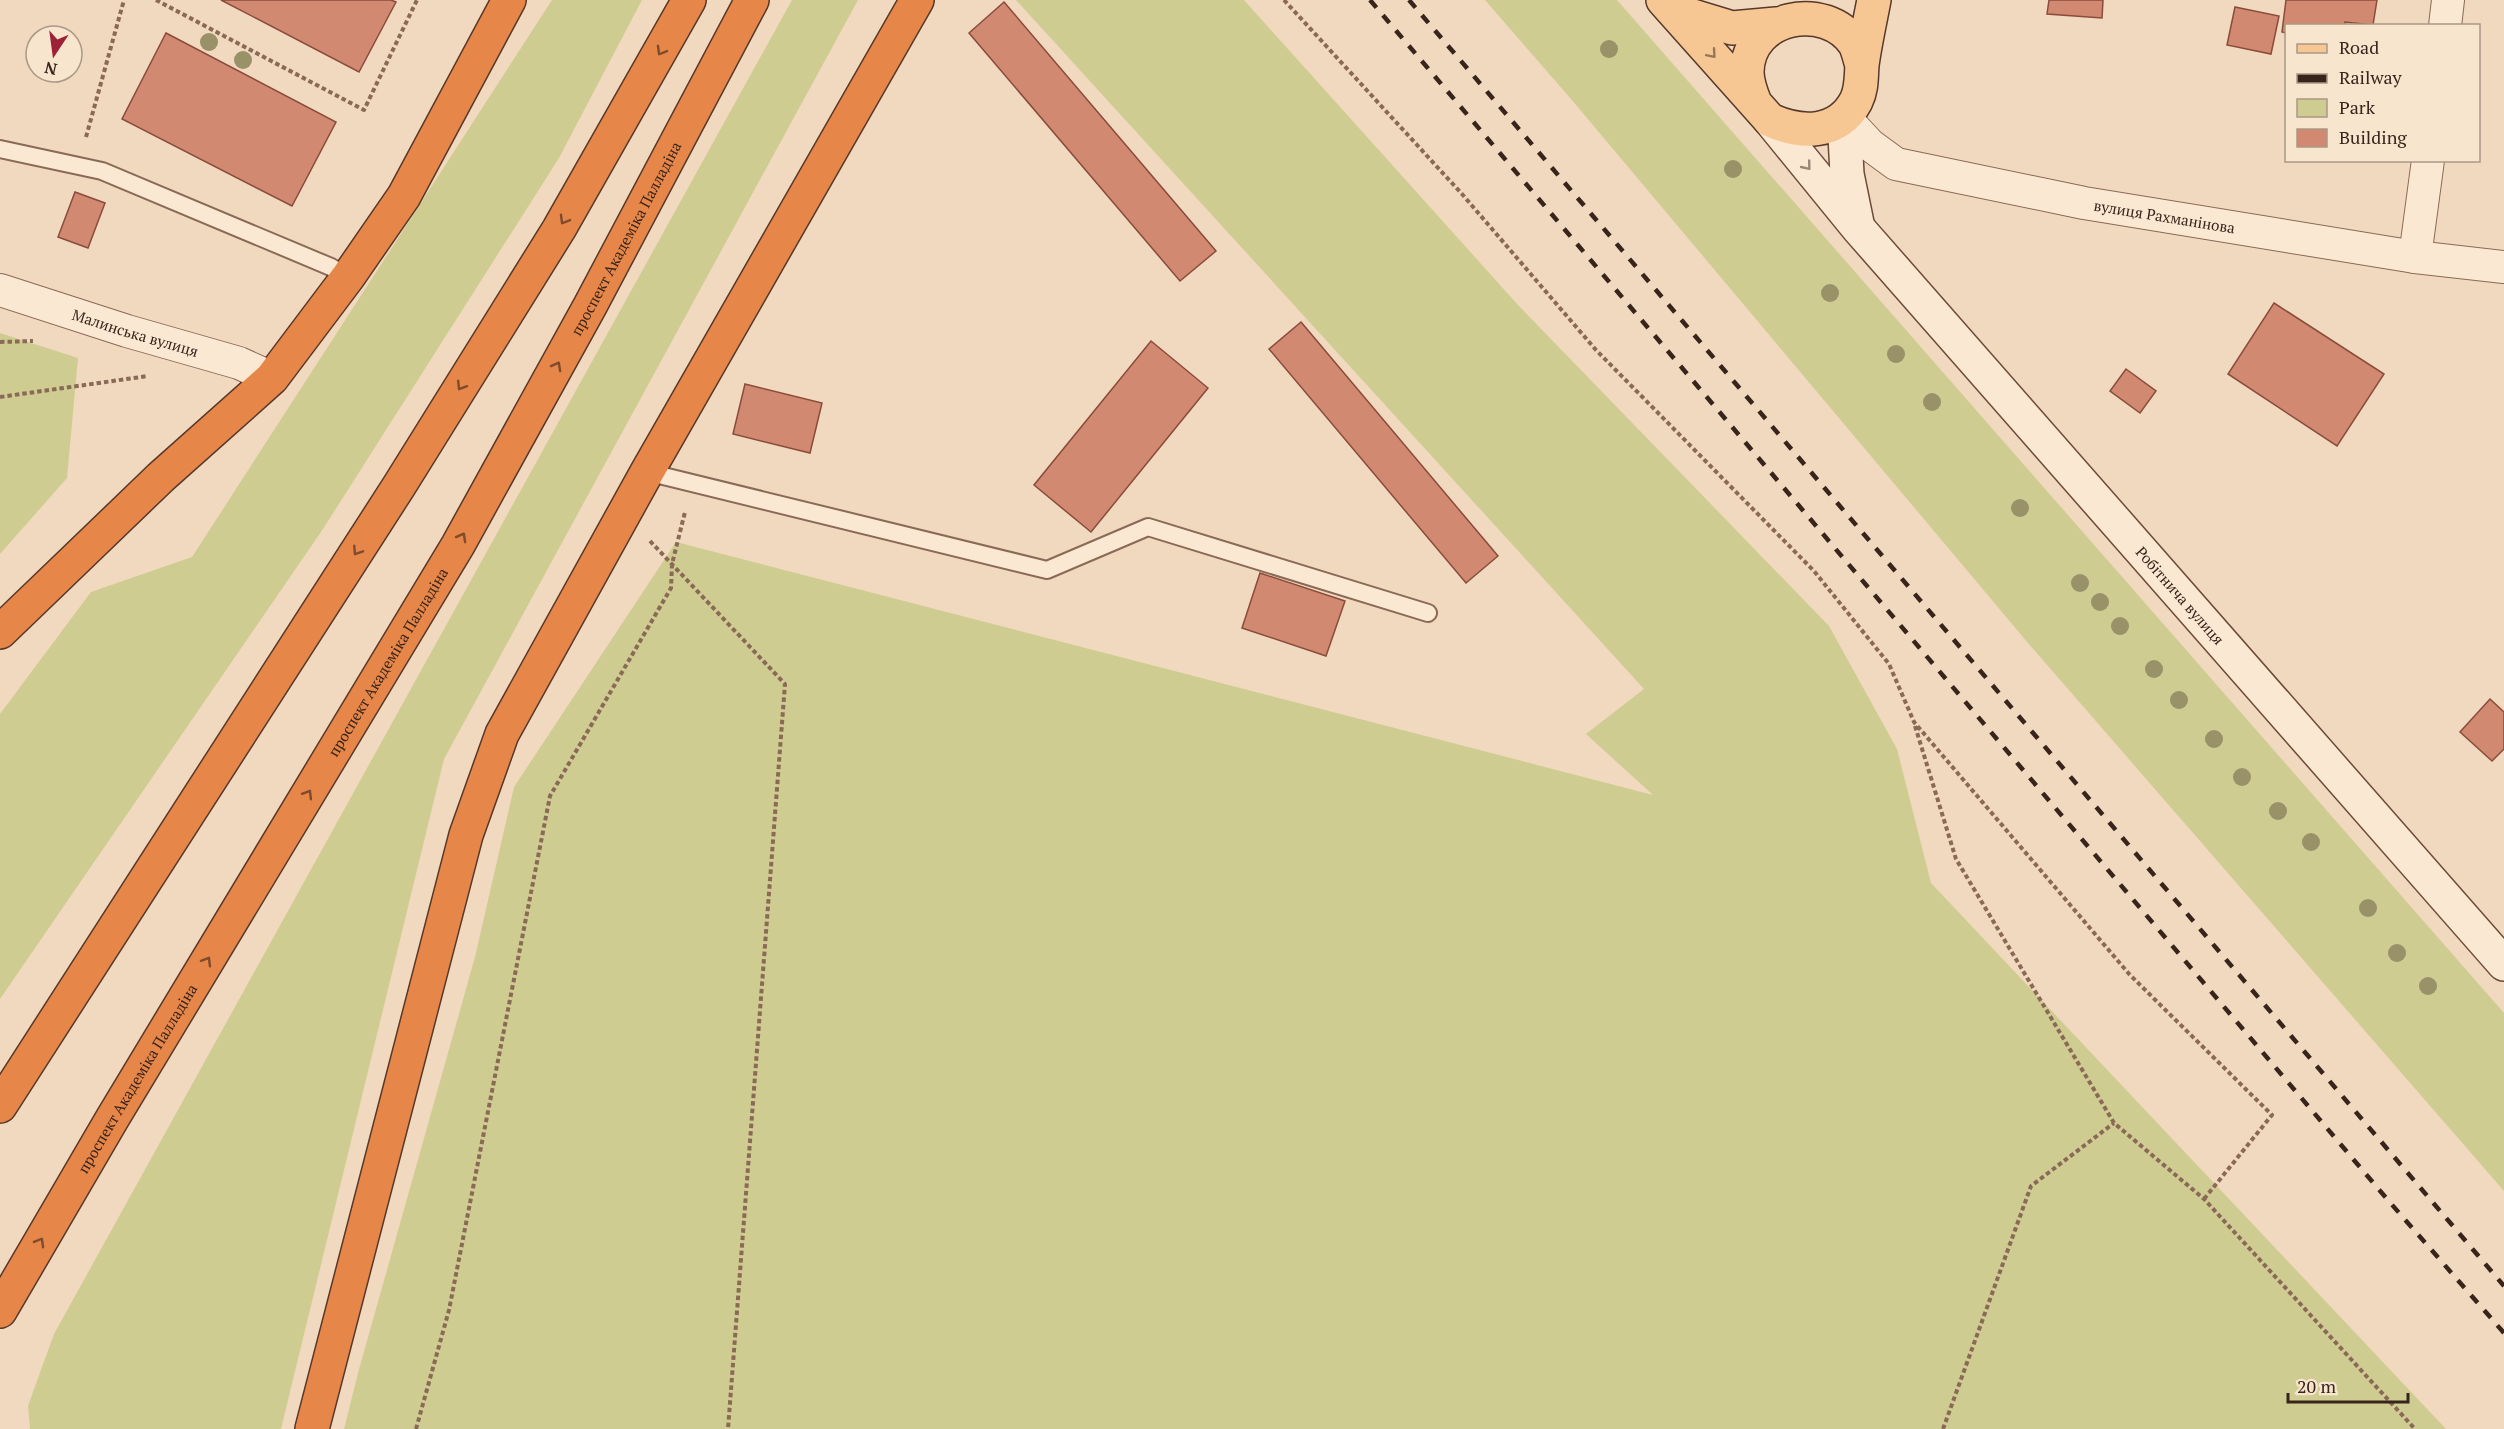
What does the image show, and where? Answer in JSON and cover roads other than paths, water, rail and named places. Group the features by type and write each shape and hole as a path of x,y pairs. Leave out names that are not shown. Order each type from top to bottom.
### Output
{"highway":[{"path":"0,632 161,477 272,378 348,277 404,196 509,0"},
{"path":"0,1106 399,486 559,229 690,0"},
{"name":"проспект Академіка Палладіна","path":"0,1335 8,1297 458,545 590,306 752,0"},
{"path":"312,1429 448,911 466,834 502,734 623,513 917,0"}],"main road":[{"path":"1763,112 1749,88 1747,72 1750,56 1760,37 1787,20 1830,0"},
{"path":"1668,5 1763,112 1788,129 1808,131 1827,127 1844,117 1856,102 1862,84 1862,66 1874,0"},
{"path":"1668,5 1732,28 1820,18 1840,28 1855,45 1862,66"}],"street":[{"path":"2445,24 2448,0"},
{"name":"Робітнича вулиця","path":"1763,112 1858,228 2504,964"},
{"name":"Робітнича вулиця","path":"1844,117 1846,174 1858,228"},
{"name":"вулиця Рахманінова","path":"1844,117 1870,145 1896,164 2084,203 2415,257 2504,267"},
{"path":"2415,257 2428,162"},
{"name":"Малинська вулиця","path":"0,290 127,331 239,363 272,378"}],"lane":[{"path":"0,149 102,171 331,267 348,277"},
{"path":"647,472 1047,570 1148,527 1428,613"}],"railway":[{"path":"1370,0 2387,1199 2504,1333"},
{"path":"1409,0 2504,1286"}]}
